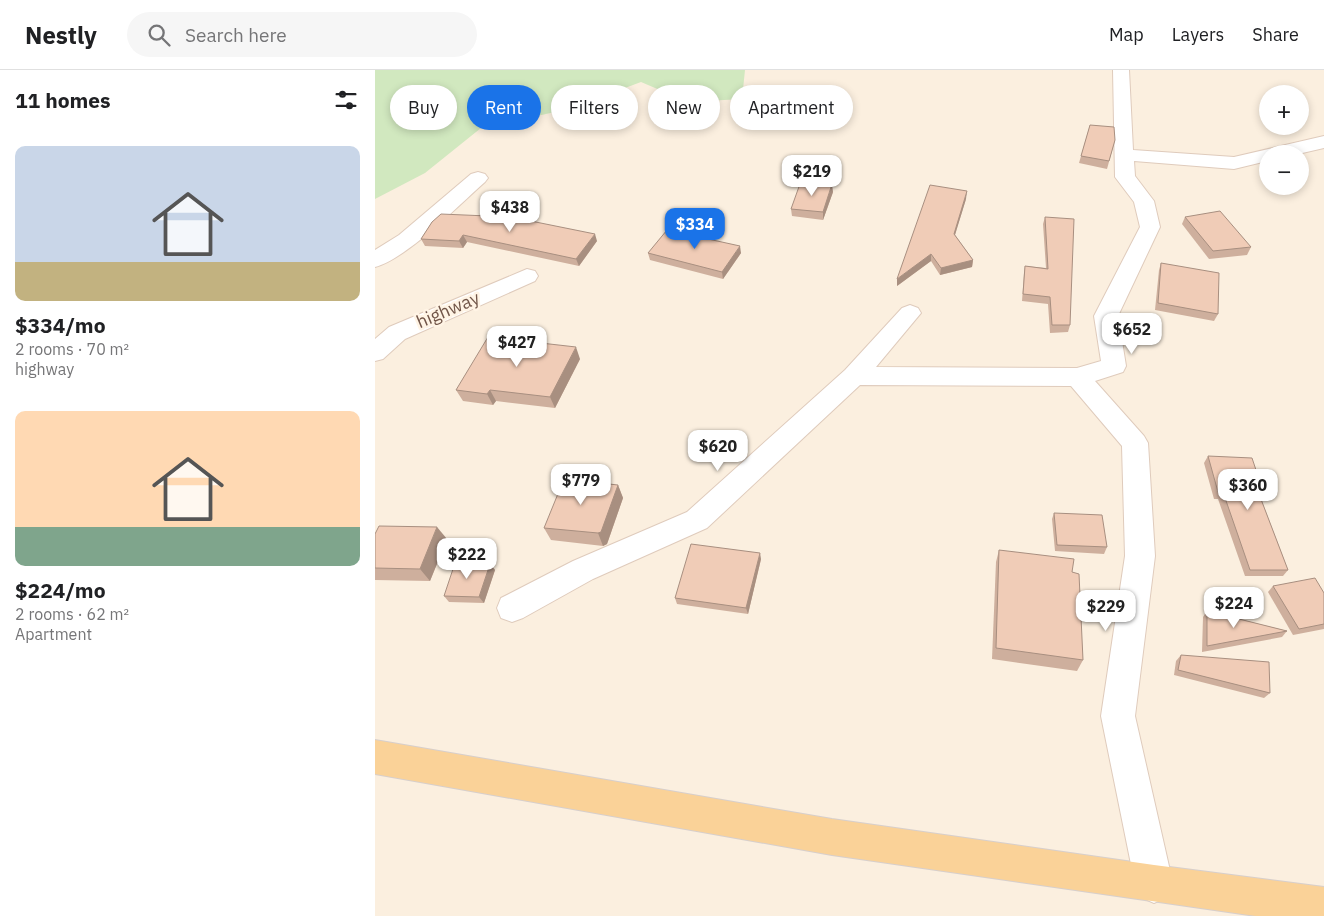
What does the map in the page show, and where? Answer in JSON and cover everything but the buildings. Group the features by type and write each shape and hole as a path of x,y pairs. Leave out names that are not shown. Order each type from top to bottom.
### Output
{"main road":[{"path":"375,757 832,837 1153,884 1324,906"}],"street":[{"path":"853,376 1077,377 1114,366 1106,316 1150,227 1144,201 1125,177 1121,70"},
{"path":"1309,146 1324,142"},
{"path":"1125,155 1233,163 1259,157"},
{"path":"375,260 406,240 478,178"},
{"name":"highway","path":"375,353 397,333 527,276"},
{"path":"512,608 583,570 697,520 853,376 910,313"},
{"path":"1077,377 1135,443 1140,556 1118,716 1153,884"}],"green space":[{"path":"375,70 745,70 743,85 730,85 730,100 720,100 720,85 648,85 641,82 633,85 551,85 551,113 541,115 541,85 467,85 467,130 479,130 425,173 375,199"}]}
